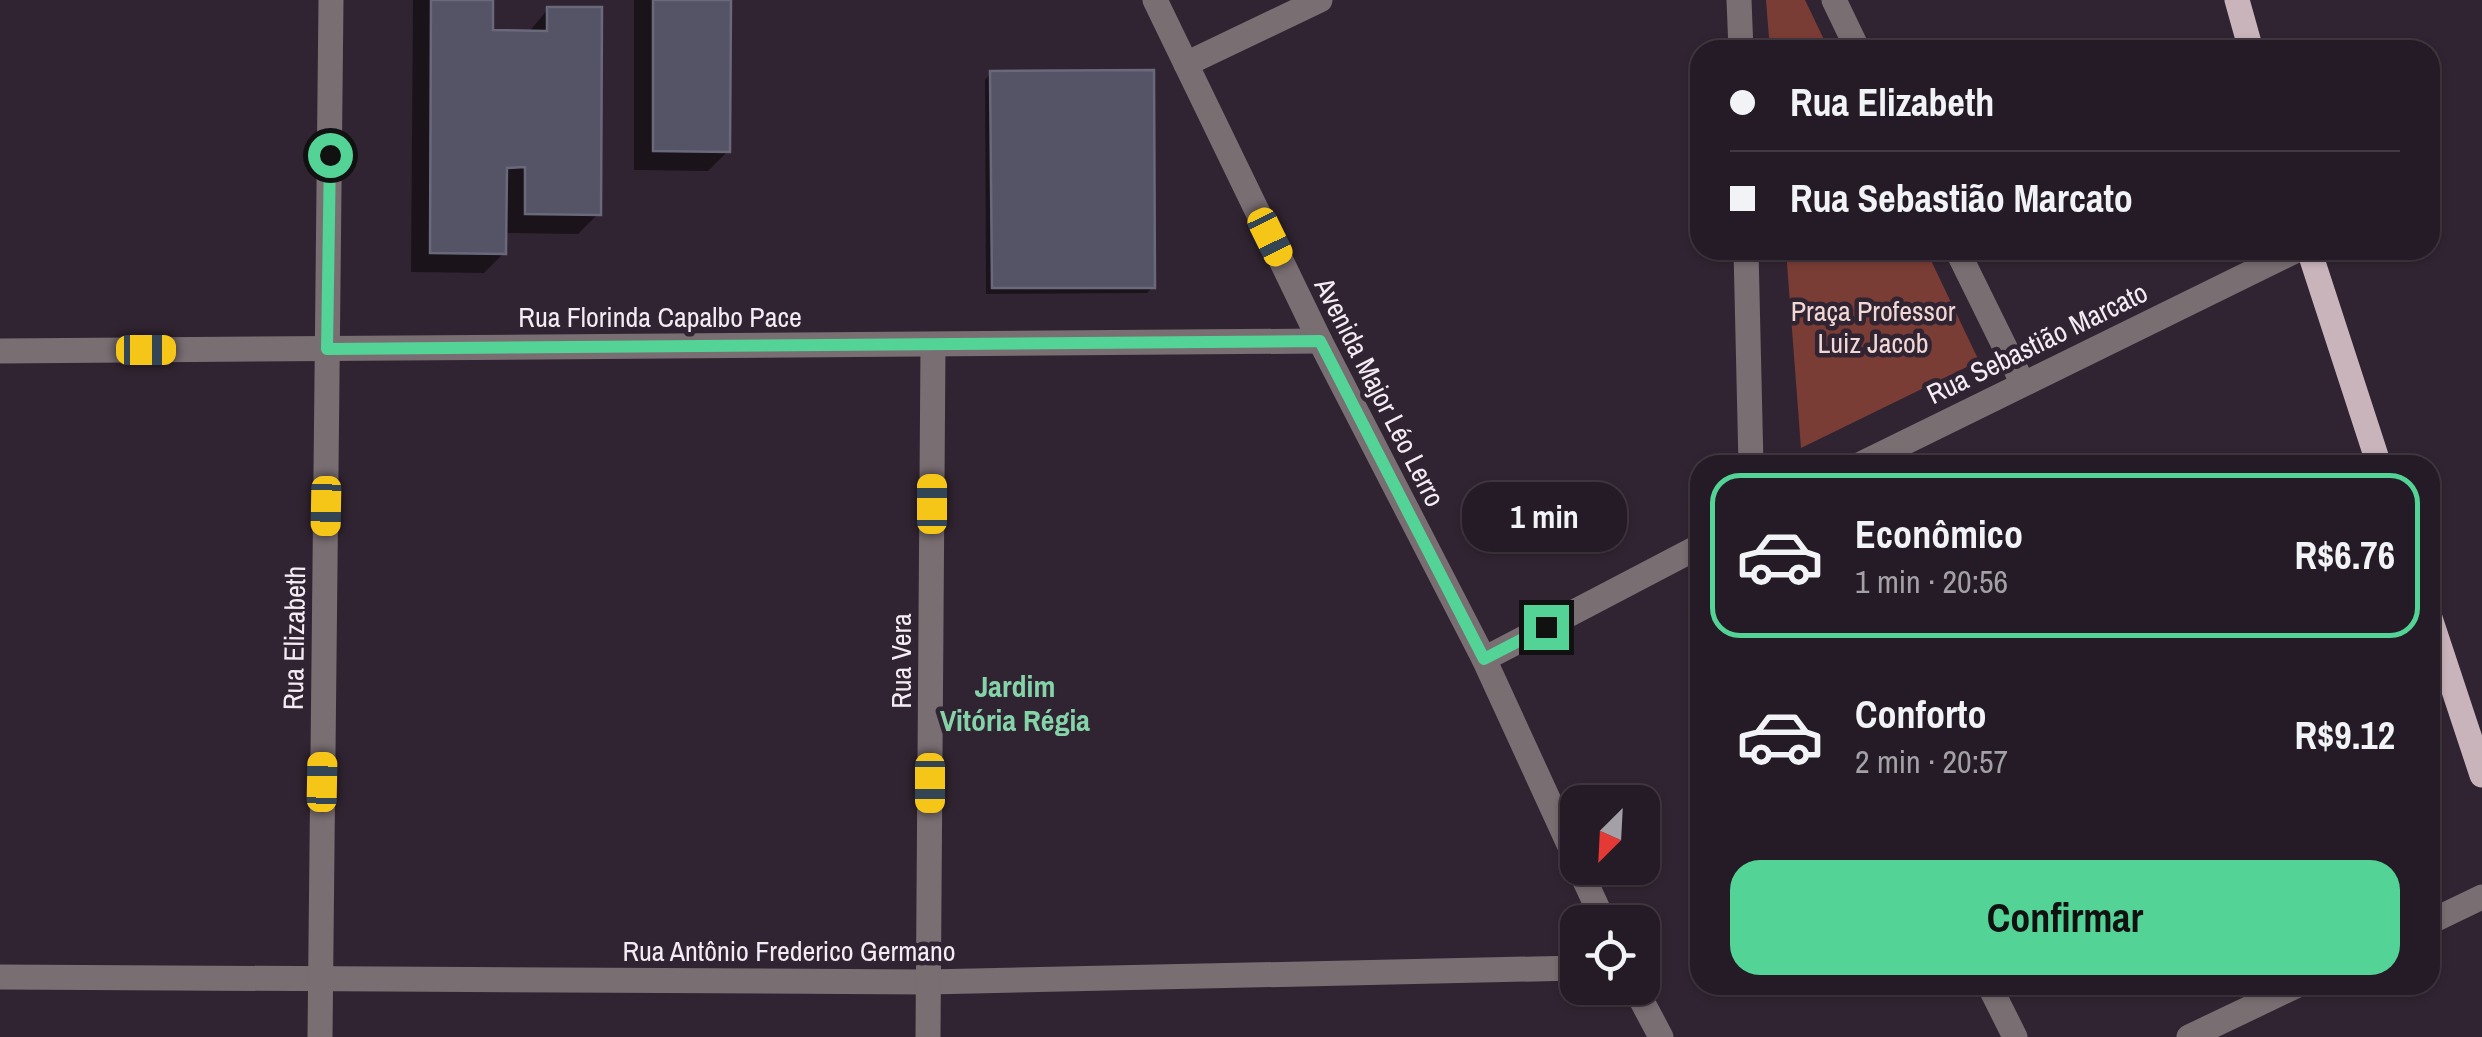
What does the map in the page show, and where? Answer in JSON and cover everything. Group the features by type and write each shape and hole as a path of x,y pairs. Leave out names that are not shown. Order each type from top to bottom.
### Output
{"main road":[{"path":"2237,0 2248,40"},
{"path":"2312,260 2377,455"},
{"path":"2440,648 2482,776"}],"street":[{"name":"Rua Elizabeth","path":"320,1037 332,0"},
{"name":"Avenida Major Léo Lerro","path":"1156,0 1320,341 1484,659 1560,826"},
{"path":"1186,64 1320,0"},
{"path":"1740,0 1741,40"},
{"path":"1834,0 1853,40"},
{"path":"1746,260 1751,455"},
{"path":"1962,260 2022,382"},
{"name":"Rua Sebastião Marcato","path":"1879,455 2276,260"},
{"name":"Rua Florinda Capalbo Pace","path":"0,352 1320,341"},
{"name":"Rua Vera","path":"928,1037 933,345"},
{"path":"1484,659 1690,551"},
{"path":"2440,917 2482,896"},
{"name":"Rua Antônio Frederico Germano","path":"0,977 928,982 1560,968"},
{"path":"1994,995 2015,1037"},
{"path":"2189,1037 2277,995"},
{"path":"1644,1005 1662,1037"}],"green space":[{"path":"1766,0 1805,0 1824,40 1769,40"},
{"name":"Praça Professor Luiz Jacob","path":"1787,260 1931,260 1979,361 1801,448"}],"building":[{"path":"431,0 493,0 493,30 547,31 547,7 602,7 601,215 525,214 525,167 507,168 506,254 430,253"},
{"path":"653,0 731,0 730,152 653,151"},
{"path":"1154,70 1155,288 992,288 990,71"}],"district":[{"name":"Jardim Vitória Régia","path":"1015,704"}],"route":[{"path":"330,155 327,349 1320,341 1484,659 1546,627"}]}
